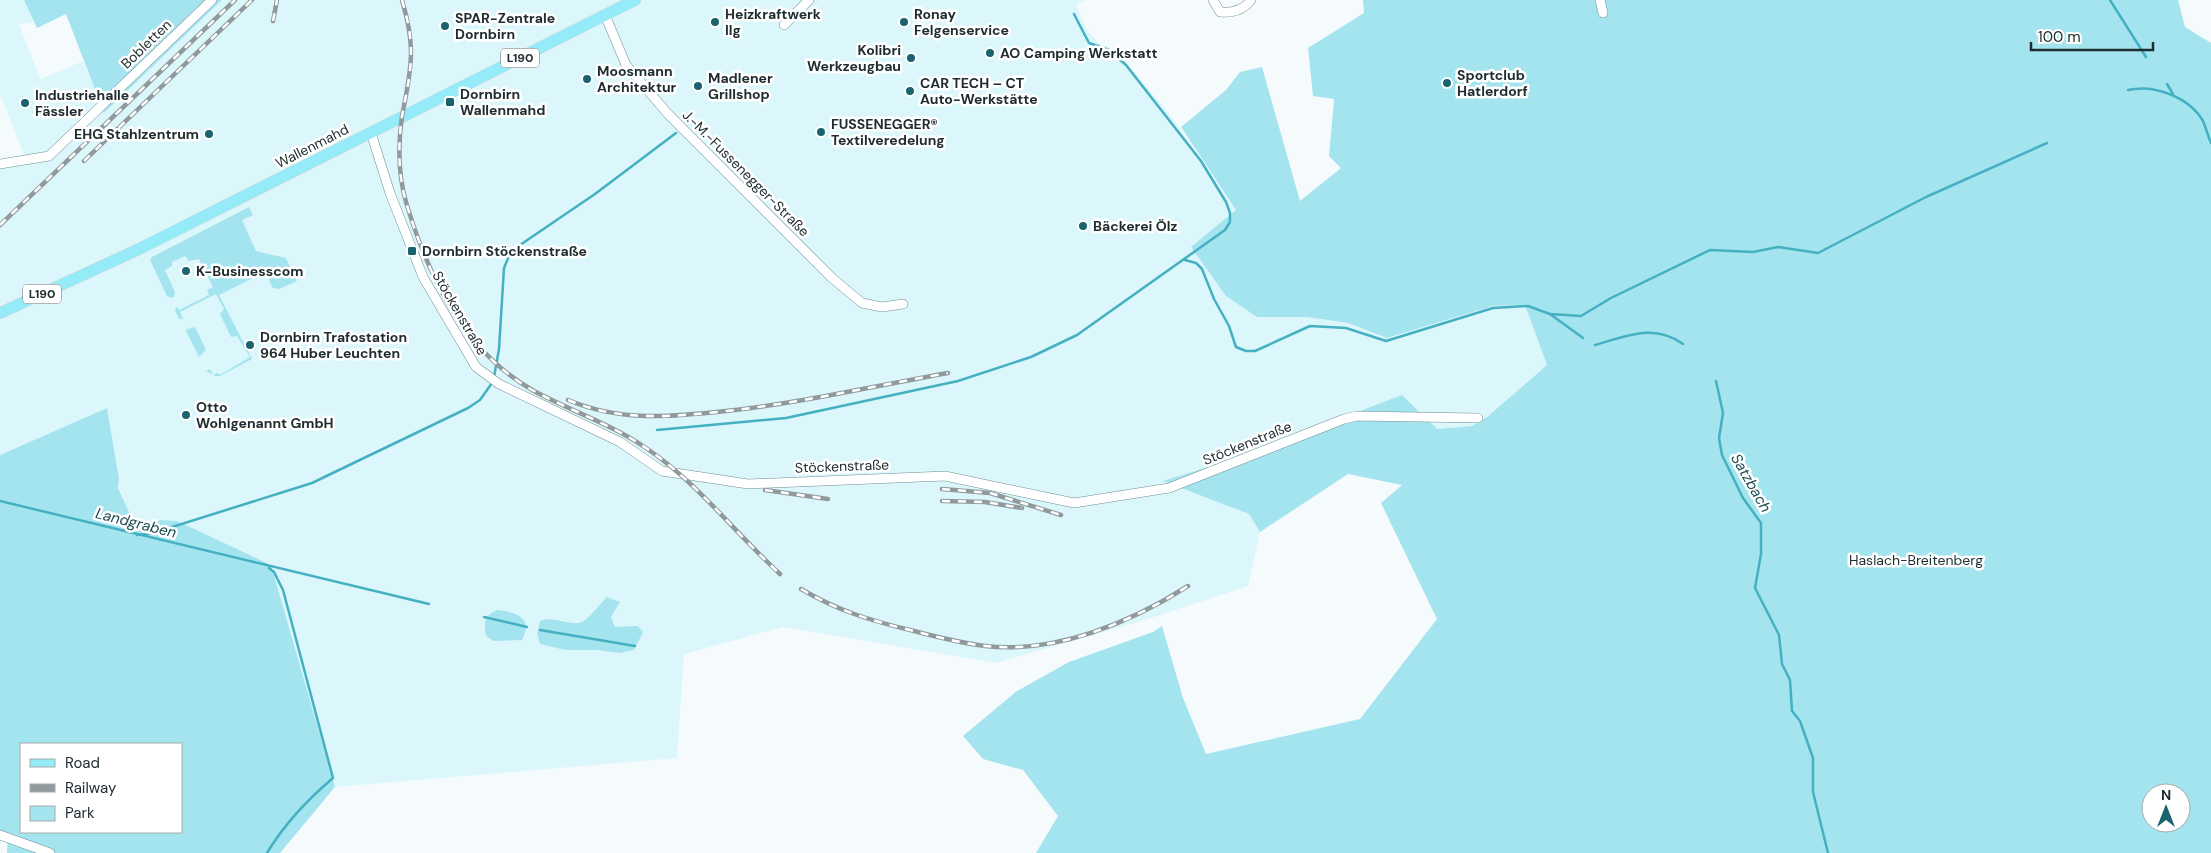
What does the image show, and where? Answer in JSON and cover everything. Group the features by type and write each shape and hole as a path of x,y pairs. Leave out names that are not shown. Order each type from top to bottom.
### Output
{"main road":[{"name":"Wallenmahd","path":"0,313 133,252 635,0"}],"street":[{"name":"Bobletten","path":"0,164 49,156 212,0"},
{"path":"784,25 809,0"},
{"path":"1213,0 1220,12 1229,13 1239,10 1251,0"},
{"path":"1600,0 1604,13"},
{"name":"J.-M.-Fussenegger-Straße","path":"604,15 626,65 668,114 832,278 862,303 882,307 902,304"},
{"name":"Stöckenstraße","path":"371,133 390,192 423,277 476,367 499,384 620,442 662,471 748,484 945,476 1074,503 1169,488 1344,419 1357,416 1478,418"},
{"path":"0,834 50,853"}],"shaded area":[{"path":"0,0 24,0 34,22 19,24 40,79 83,61 104,113 222,0 1087,0 1076,5 1088,31 1099,43 1115,50 1168,112 1236,210 1257,317 1307,317 1348,323 1387,338 1493,306 1525,305 1547,365 1476,426 1437,429 1240,457 1164,481 1249,514 1260,532 1248,586 1139,622 996,663 783,627 684,654 677,758 335,787 271,565 161,520 135,525 118,488 119,479 107,408 0,455 0,168 28,165 0,94"}],"green space":[{"path":"24,0 222,0 104,113 66,14 37,28"},
{"name":"Haslach-Breitenberg","path":"1363,0 2178,0 2185,27 2211,43 2211,853 1036,853 1058,816 1023,770 983,759 963,736 1017,691 1069,662 1153,632 1162,626 1183,698 1206,754 1360,719 1437,619 1381,503 1402,485 1348,474 1260,532 1249,514 1163,481 1240,457 1402,395 1437,429 1472,426 1487,417 1547,365 1525,305 1493,306 1387,338 1348,323 1307,317 1257,317 1226,296 1191,247 1236,210 1181,127 1226,90 1240,72 1262,67 1300,201 1341,168 1329,156 1334,99 1313,96 1308,48 1364,13"},
{"path":"249,207 253,215 242,220 256,251 286,258 297,281 279,289 273,288 265,272 219,295 252,359 220,376 213,375 218,373 220,375 250,357 237,336 231,337 220,314 224,309 216,294 180,312 183,319 179,319 175,310 177,306 179,310 209,295 207,290 213,287 199,259 189,261 185,256 172,262 172,266 165,270 175,292 174,297 171,298 167,296 150,260 152,257"},
{"path":"195,327 206,350 199,357 186,331"},
{"path":"107,408 119,479 118,488 135,525 161,520 177,521 271,565 335,787 280,853 7,853 8,836 0,834 0,455"},
{"path":"607,597 620,602 611,617 615,627 638,626 643,632 634,650 620,653 597,650 565,650 540,644 537,634 540,621 551,619 579,623 592,614"},
{"path":"497,610 511,612 521,617 526,626 522,640 494,641 486,636 485,620 492,612"}],"waterway":[{"path":"2110,0 2146,57"},
{"path":"657,430 786,418 958,381 1031,357 1077,335 1225,230 1230,222 1230,213 1226,202 1201,161 1126,65 1109,50 1089,43 1074,14"},
{"path":"2167,84 2173,94"},
{"path":"2128,90 2149,89 2170,94 2180,99 2189,105 2203,121 2211,143"},
{"path":"494,377 499,349 504,268 509,256 520,245 595,194 676,133"},
{"path":"1185,260 1196,263 1202,269 1214,299 1229,326 1236,347 1246,351 1255,351 1310,326 1346,328 1386,341 1493,308 1528,306 1550,314 1581,316 1611,298 1710,250 1753,252 1778,247 1818,253 1926,197 2047,143"},
{"name":"Satzbach","path":"1550,314 1583,338"},
{"name":"Satzbach","path":"1595,345 1640,333 1662,334 1683,344"},
{"name":"Satzbach","path":"1716,381 1723,413 1719,438 1722,455 1743,498 1761,523 1761,554 1755,588 1779,635 1782,664 1790,680 1792,711 1800,721 1813,758 1813,792 1828,853"},
{"path":"137,535 153,533 312,483 468,408 480,400 492,383"},
{"name":"Landgraben","path":"0,501 429,604"},
{"path":"267,853 297,812 333,778 283,590 274,572 269,568"},
{"path":"484,617 527,627"},
{"path":"540,630 635,646"}],"railway":[{"path":"0,225 235,0"},
{"path":"84,161 252,0"},
{"path":"273,21 277,0"},
{"path":"402,0 410,39 411,60 400,137 401,181 406,202 425,257 452,310 469,334 509,375 534,391 633,439 665,461 699,492 780,574"},
{"path":"568,400 587,407 626,415 685,415 782,404 948,373"},
{"path":"942,489 990,493 1061,515"},
{"path":"765,490 828,499"},
{"path":"942,501 985,502 1022,508"},
{"path":"801,589 842,609 884,623 940,638 985,646 1011,647 1038,645 1091,633 1142,612 1188,586"}],"place":[{"name":"Heizkraftwerk Ilg","path":"715,22"},
{"name":"Ronay Felgenservice","path":"904,22"},
{"name":"SPAR-Zentrale Dornbirn","path":"445,26"},
{"name":"AO Camping Werkstatt","path":"990,53"},
{"name":"Kolibri Werkzeugbau","path":"911,58"},
{"name":"Moosmann Architektur","path":"587,79"},
{"name":"Sportclub Hatlerdorf","path":"1447,83"},
{"name":"Madlener Grillshop","path":"698,86"},
{"name":"CAR TECH – CT Auto-Werkstätte","path":"910,91"},
{"name":"Dornbirn Wallenmahd","path":"450,102"},
{"name":"Industriehalle Fässler","path":"25,103"},
{"name":"FUSSENEGGER® Textilveredelung","path":"821,132"},
{"name":"EHG Stahlzentrum","path":"209,134"},
{"name":"Bäckerei Ölz","path":"1083,226"},
{"name":"Dornbirn Stöckenstraße","path":"412,251"},
{"name":"K-Businesscom","path":"186,271"},
{"name":"Dornbirn Trafostation 964 Huber Leuchten","path":"250,345"},
{"name":"Otto Wohlgenannt GmbH","path":"186,415"}]}
